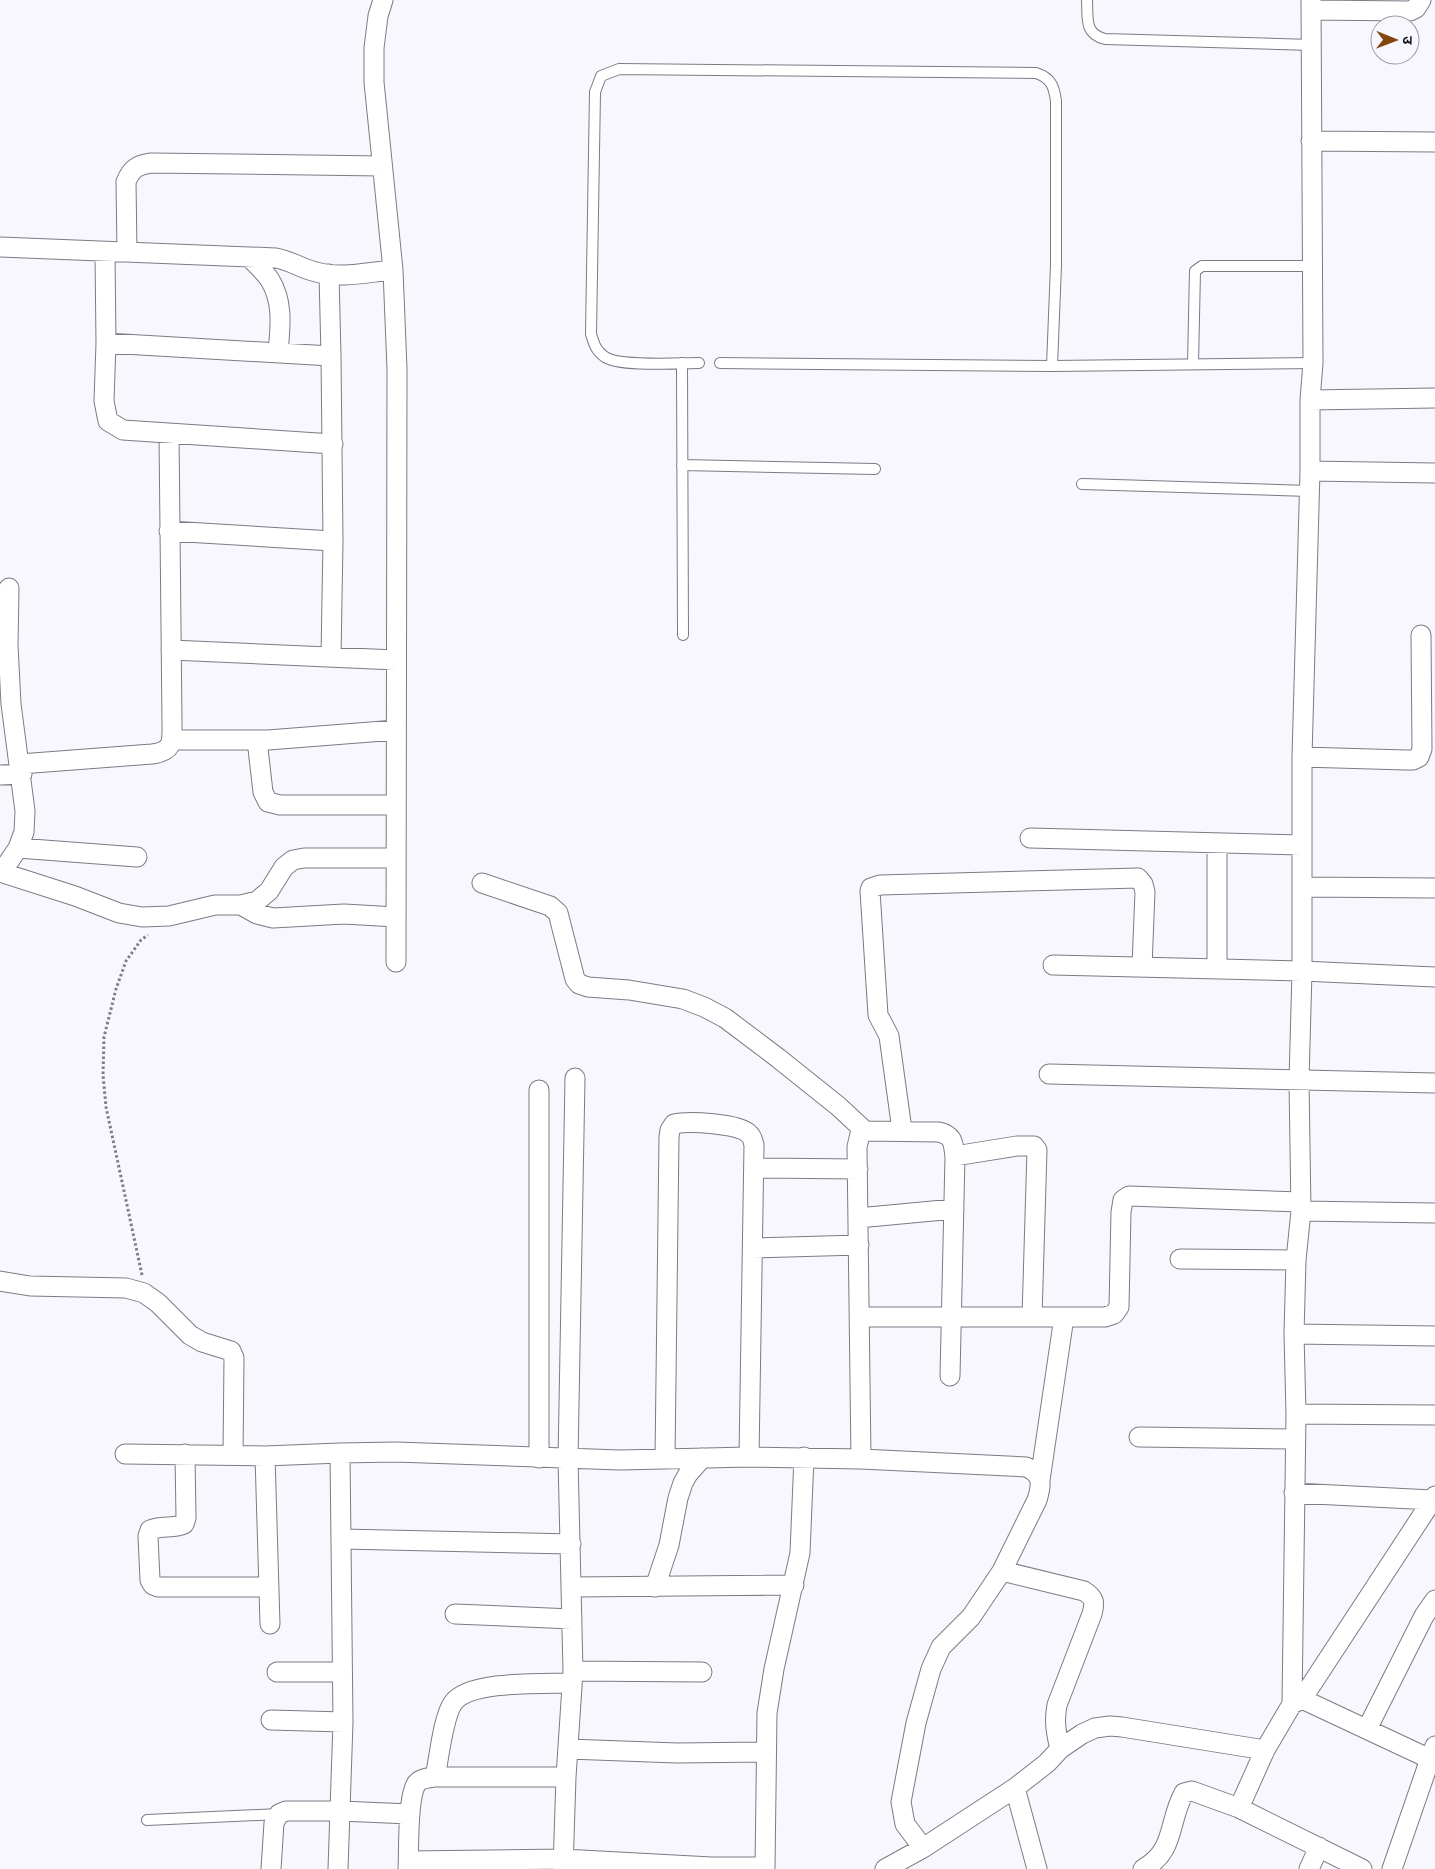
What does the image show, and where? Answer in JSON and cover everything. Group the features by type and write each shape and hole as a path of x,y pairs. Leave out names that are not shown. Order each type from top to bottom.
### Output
{"street":[{"path":"383,0 378,16 374,48 374,82 393,270 397,369 396,962"},
{"path":"1297,1702 1294,1334 1296,1260 1301,1206 1299,1080 1302,971 1302,757 1310,471 1310,400 1313,363 1311,5 1410,11 1416,8 1420,0"},
{"path":"1311,141 1435,142"},
{"path":"127,252 126,182 130,172 139,164 151,162 382,166"},
{"path":"0,247 289,260 314,272 343,275 393,270"},
{"path":"105,252 106,343 104,401 108,421 123,430 332,444"},
{"path":"250,257 270,279 278,296 281,313 278,353"},
{"path":"329,274 333,541 331,657"},
{"path":"106,343 331,356"},
{"path":"1310,400 1435,398"},
{"path":"0,775 21,769 161,753 168,749 172,740 169,434"},
{"path":"1310,471 1435,473"},
{"path":"169,531 333,541"},
{"path":"9,588 8,645 11,704 25,811 24,832 18,848 1,872 75,896 119,913 142,917 169,916 215,905 241,905 257,901 269,891 284,867 293,860 304,858 396,858"},
{"path":"1302,757 1406,760 1413,760 1419,757 1422,749 1421,635"},
{"path":"171,650 396,660"},
{"path":"172,740 257,740 396,730"},
{"path":"257,740 263,792 268,802 280,805 396,805"},
{"path":"1030,838 1302,845"},
{"path":"1217,843 1217,968"},
{"path":"18,848 137,857"},
{"path":"902,1130 889,1036 878,1015 871,888 890,884 1138,878 1143,884 1145,892 1142,966"},
{"path":"482,883 550,906 558,913 575,979 580,984 588,987 629,990 683,1000 704,1007 725,1018 778,1058 838,1106 865,1131"},
{"path":"1302,886 1435,888"},
{"path":"241,905 257,914 273,918 344,914 396,917"},
{"path":"1054,964 1217,968 1435,977"},
{"path":"1049,1074 1435,1083"},
{"path":"563,1864 572,1677 572,1587 568,1459 575,1078"},
{"path":"538,1090 539,1458"},
{"path":"665,1459 669,1137 670,1130 674,1124 682,1122 742,1129 750,1134 754,1145 749,1457"},
{"path":"861,1459 858,1139 860,1134 865,1131 940,1132 948,1134 953,1140 955,1156 950,1376"},
{"path":"955,1156 1017,1146 1034,1146 1037,1150 1032,1317"},
{"path":"754,1168 858,1169"},
{"path":"860,1317 1105,1317 1114,1314 1119,1307 1121,1212 1123,1200 1129,1196 1435,1213"},
{"path":"858,1218 954,1209"},
{"path":"752,1248 859,1245"},
{"path":"1180,1260 1296,1260"},
{"path":"0,1281 30,1286 126,1288 144,1292 158,1303 190,1335 202,1342 231,1351 234,1358 233,1455"},
{"path":"923,1848 905,1824 902,1802 914,1732 922,1701 931,1669 941,1647 971,1617 1002,1571 1039,1492 1064,1317"},
{"path":"1294,1334 1435,1336"},
{"path":"1296,1414 1435,1415"},
{"path":"1139,1438 1294,1440"},
{"path":"125,1454 266,1456 396,1452 568,1459 804,1457 1026,1467 1036,1472 1040,1480"},
{"path":"338,1869 343,1722 340,1453"},
{"path":"185,1454 186,1518 184,1524 180,1526 156,1527 150,1530 148,1536 150,1580 153,1585 158,1587 269,1587"},
{"path":"266,1456 270,1624"},
{"path":"566,1777 435,1777 423,1779 417,1783 413,1793 410,1814 408,1865 563,1864 765,1868 766,1752 770,1690 800,1553 804,1457"},
{"path":"655,1587 669,1545 678,1498 683,1484 688,1474 702,1458"},
{"path":"1294,1493 1434,1498"},
{"path":"1239,1808 1265,1750 1434,1498"},
{"path":"342,1539 571,1544"},
{"path":"1002,1571 1084,1590 1092,1596 1094,1603 1092,1614 1057,1705 1054,1718 1055,1732 1060,1749"},
{"path":"572,1587 794,1585"},
{"path":"1367,1730 1424,1616 1435,1600"},
{"path":"455,1614 572,1619"},
{"path":"277,1672 342,1672"},
{"path":"435,1777 446,1721 453,1702 467,1691 486,1686 572,1677 702,1672"},
{"path":"1297,1702 1367,1730 1433,1753 1392,1869"},
{"path":"271,1720 343,1722"},
{"path":"889,1868 1016,1788 1047,1763 1060,1749 1095,1728 1110,1726 1265,1750"},
{"path":"568,1749 677,1753 766,1752"},
{"path":"1016,1788 1037,1869"},
{"path":"1144,1869 1155,1863 1164,1852 1170,1838 1179,1801 1184,1793 1192,1791 1239,1808 1362,1869"},
{"path":"272,1869 274,1823 279,1814 286,1811 410,1814"},
{"path":"1309,1869 1319,1847"}],"lane":[{"path":"1087,0 1089,28 1094,35 1105,39 1312,45"},
{"path":"699,363 622,362 606,358 596,349 591,334 594,92 601,76 618,69 1036,73 1045,76 1054,85 1056,101 1056,265 1052,366"},
{"path":"1193,364 1195,271 1202,266 1312,266"},
{"path":"682,363 682,635"},
{"path":"720,363 1052,366 1313,363"},
{"path":"682,466 875,469"},
{"path":"1082,484 1309,491"},
{"path":"148,1820 279,1814"}],"path":[{"path":"144,1292 135,1236 106,1107 103,1074 104,1037 116,989 126,961 141,940 169,916"}]}
